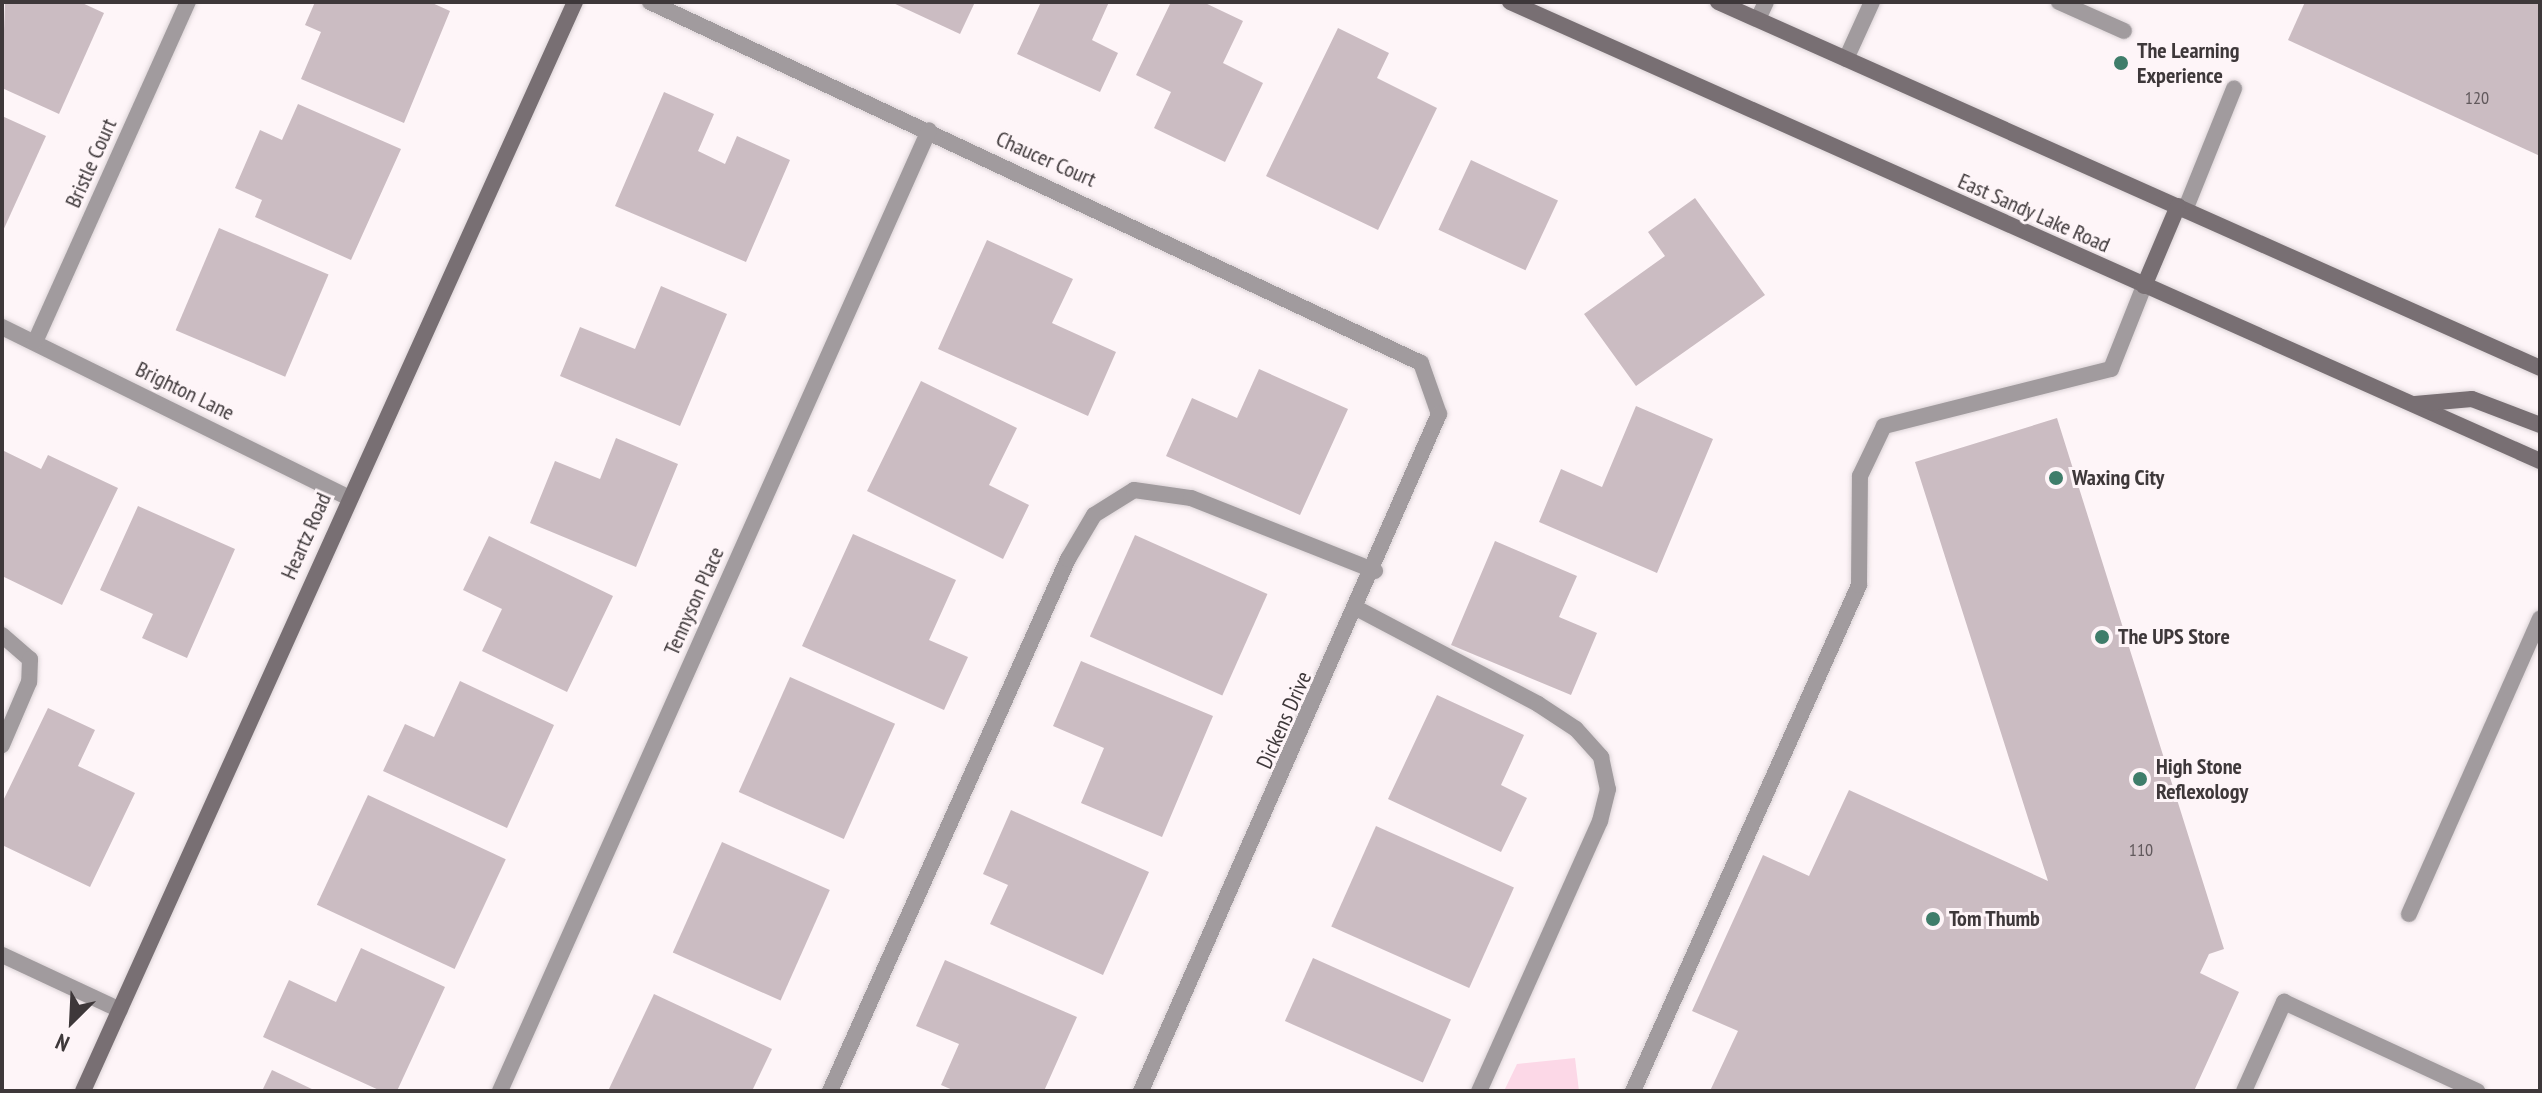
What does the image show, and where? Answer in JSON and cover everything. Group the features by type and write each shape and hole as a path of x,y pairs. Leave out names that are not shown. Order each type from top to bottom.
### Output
{"main road":[{"name":"Heartz Road","path":"83,1091 348,497 575,2"},
{"name":"East Sandy Lake Road","path":"1510,2 2540,461"},
{"path":"1718,2 2540,368"},
{"path":"2144,286 2181,208"},
{"path":"2414,405 2472,399 2540,425"}],"street":[{"name":"Bristle Court","path":"35,342 188,2"},
{"name":"Chaucer Court","path":"650,2 1421,363"},
{"path":"1758,19 1766,2"},
{"path":"1846,59 1872,2"},
{"path":"2059,2 2124,31"},
{"path":"2181,208 2234,89"},
{"name":"Tennyson Place","path":"500,1091 929,130"},
{"path":"1633,1091 1859,585 1860,476 1884,426 2111,369 2144,286"},
{"name":"Brighton Lane","path":"2,327 348,497"},
{"name":"Dickens Drive","path":"1141,1091 1375,571 1439,414 1421,363"},
{"path":"830,1091 1068,559 1094,515 1134,490 1191,498 1375,571"},
{"path":"1358,609 1538,704 1576,729 1601,757 1608,789 1600,821 1479,1091"},
{"path":"2409,914 2539,622"},
{"path":"2,635 30,659 29,682 2,745"},
{"path":"2,955 120,1010"},
{"path":"2244,1091 2284,1002 2477,1091"}],"shaded area":[{"path":"1575,1058 1579,1091 1504,1091 1517,1064"}],"building":[{"path":"5,2 80,2 104,13 59,114 2,88"},
{"path":"315,2 430,2 450,11 404,123 301,79 321,32 305,25"},
{"path":"891,2 975,2 960,34"},
{"path":"1041,2 1109,2 1092,40 1118,53 1100,92 1017,54"},
{"path":"1171,2 1203,2 1243,21 1223,63 1263,83 1225,162 1154,128 1171,92 1136,75"},
{"path":"2305,2 2540,2 2540,156 2288,40"},
{"path":"1338,28 1389,53 1377,78 1437,108 1378,230 1266,176"},
{"path":"664,92 714,114 698,151 725,164 737,136 790,160 746,262 615,206"},
{"path":"298,104 401,149 351,260 255,217 262,200 235,188 260,130 282,140"},
{"path":"2,116 46,136 2,233"},
{"path":"1471,160 1558,201 1525,270 1438,230"},
{"path":"1695,198 1765,295 1636,386 1584,314 1665,256 1648,232"},
{"path":"219,228 329,274 285,377 176,330"},
{"path":"987,240 1073,279 1052,323 1116,352 1088,416 938,349"},
{"path":"661,286 727,314 680,426 560,376 580,327 635,349"},
{"path":"1259,369 1348,409 1300,515 1166,456 1192,398 1237,418"},
{"path":"921,381 1017,428 989,485 1029,505 1003,559 867,491"},
{"path":"1636,406 1713,439 1657,573 1539,522 1561,469 1602,487"},
{"path":"2057,418 2224,949 2209,954 2200,973 2239,992 2194,1091 1710,1091 1738,1031 1692,1011 1763,855 1809,876 1849,790 2048,881 1915,462"},
{"path":"616,438 678,464 636,567 530,523 555,461 600,479"},
{"path":"2,450 41,469 48,455 118,488 62,605 2,576"},
{"path":"138,506 235,549 187,658 142,638 153,614 100,590"},
{"path":"853,534 956,580 929,640 968,657 944,710 802,646"},
{"path":"1135,535 1267,594 1222,695 1090,636"},
{"path":"489,536 613,596 567,692 482,651 502,609 463,590"},
{"path":"1495,541 1577,576 1559,617 1597,633 1571,695 1451,645"},
{"path":"1081,661 1213,716 1162,837 1081,803 1104,748 1053,726"},
{"path":"790,677 895,724 844,839 739,792"},
{"path":"460,681 554,725 507,828 383,771 405,724 434,737"},
{"path":"1437,695 1524,735 1501,785 1527,798 1501,852 1388,799"},
{"path":"48,708 95,730 78,766 135,793 90,887 2,845 2,803"},
{"path":"368,795 506,859 455,969 317,905"},
{"path":"1011,810 1149,872 1103,975 990,924 1008,885 983,874"},
{"path":"1376,826 1514,887 1469,988 1331,926"},
{"path":"722,842 830,890 781,1001 673,953"},
{"path":"361,948 445,987 397,1091 381,1091 263,1037 289,980 336,1002"},
{"path":"1313,958 1451,1019 1423,1082 1285,1021"},
{"path":"945,960 1077,1017 1044,1091 955,1091 941,1085 959,1044 916,1026"},
{"path":"654,994 772,1049 752,1091 608,1091"},
{"path":"272,1070 316,1091 262,1091"}],"place":[{"name":"The Learning Experience","path":"2121,63"},
{"name":"Waxing City","path":"2056,478"},
{"name":"The UPS Store","path":"2102,637"},
{"name":"High Stone Reflexology","path":"2140,779"},
{"name":"Tom Thumb","path":"1933,919"}]}
